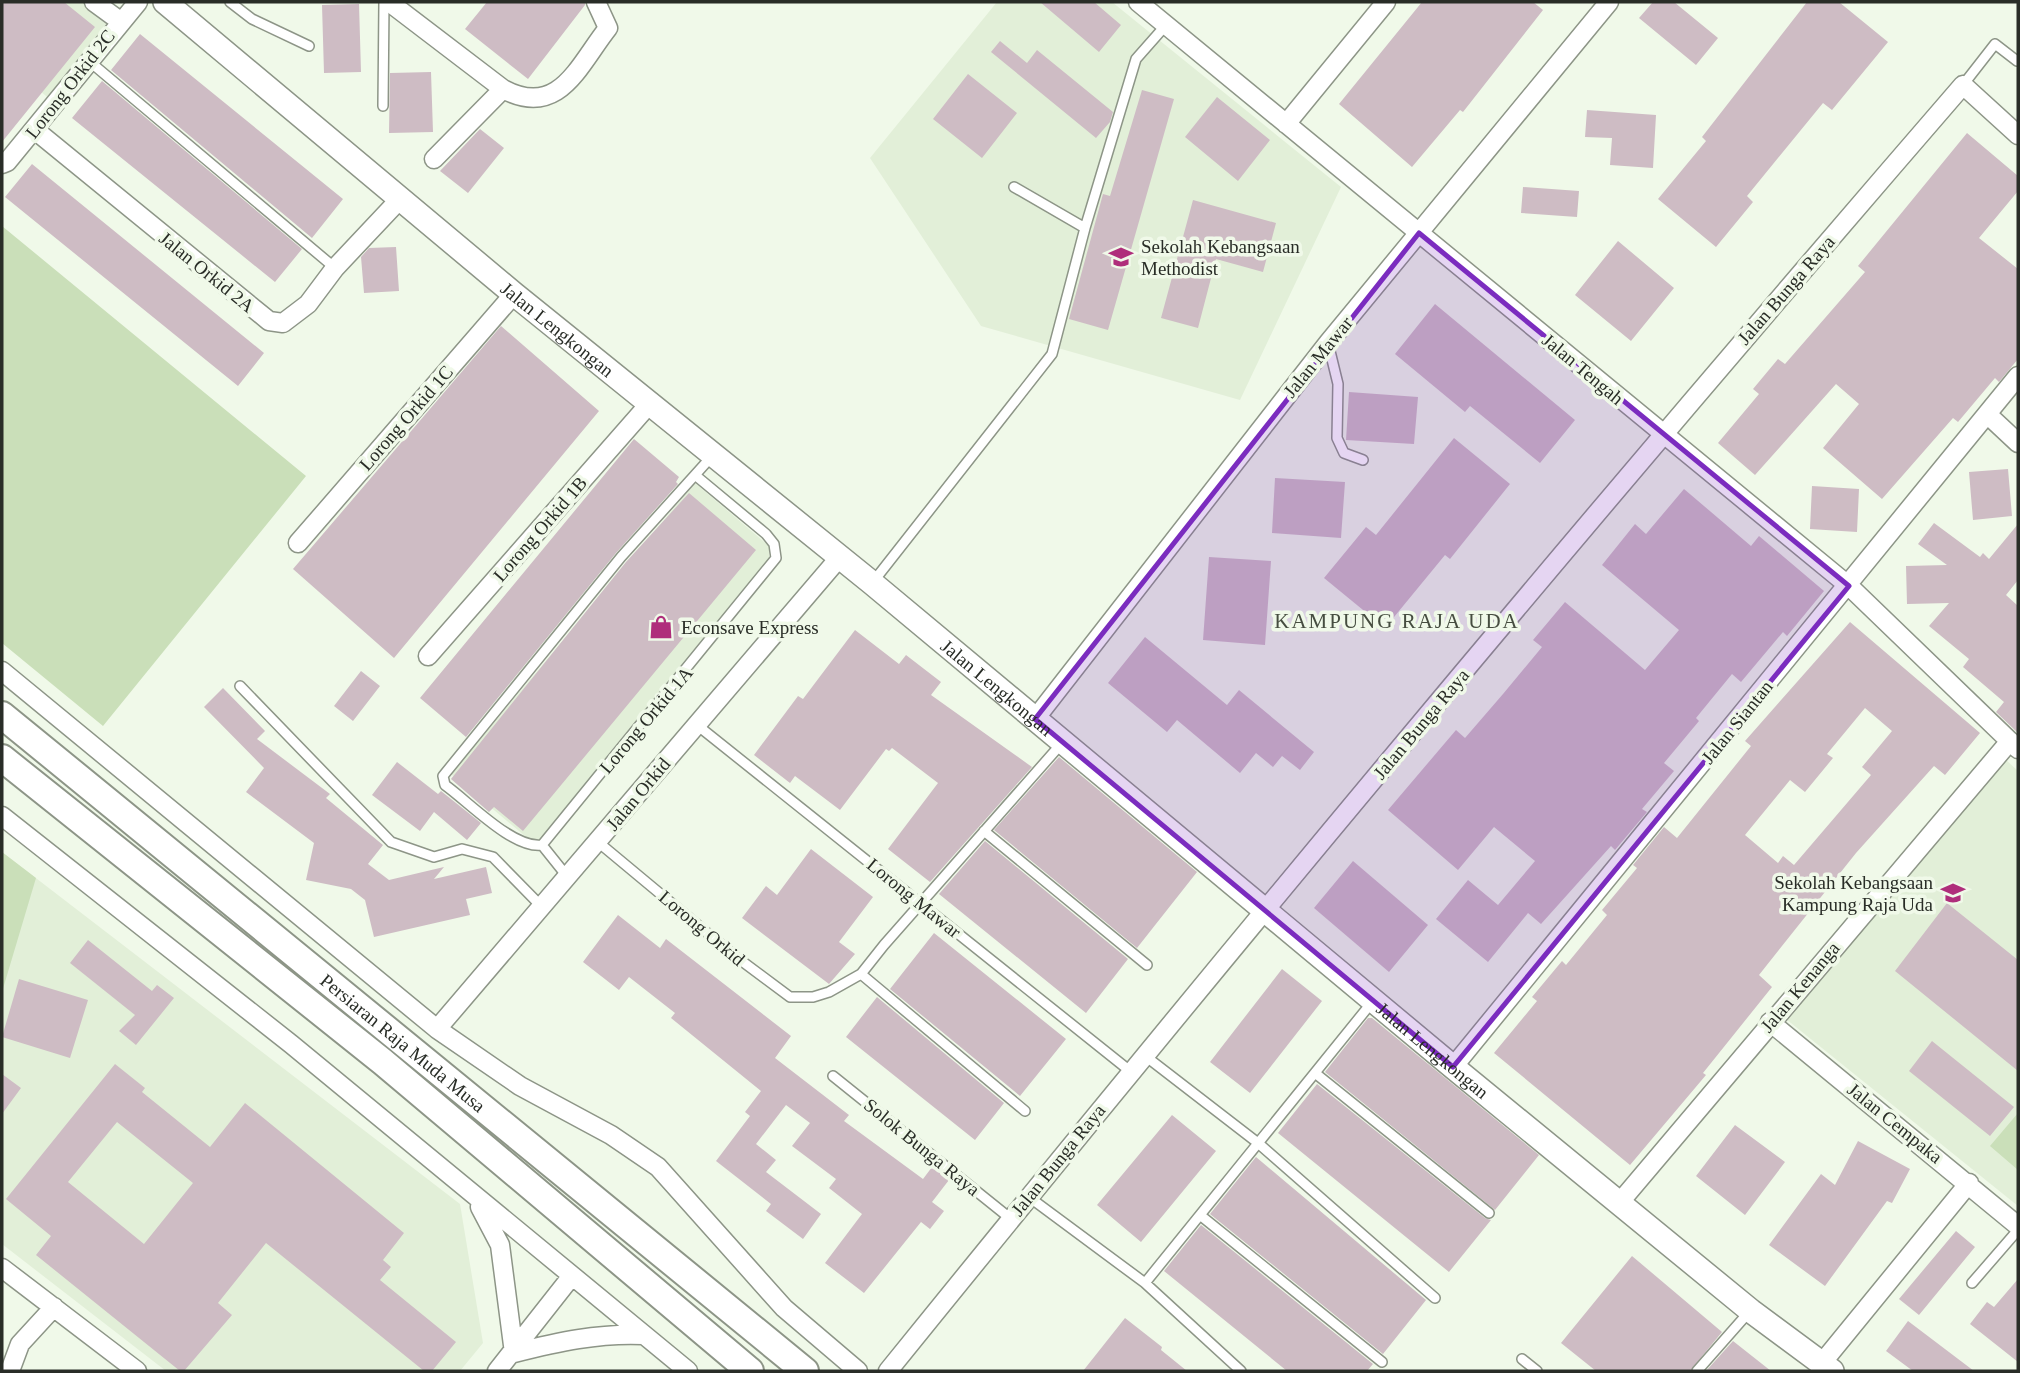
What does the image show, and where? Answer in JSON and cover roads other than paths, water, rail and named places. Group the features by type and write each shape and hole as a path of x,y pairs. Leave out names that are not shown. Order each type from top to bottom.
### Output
{"main road":[{"name":"Persiaran Raja Muda Musa","path":"2,715 805,1371"},
{"name":"Persiaran Raja Muda Musa","path":"2,758 383,1062 750,1371"}],"street":[{"path":"94,2 120,21"},
{"name":"Lorong Orkid 2C","path":"2,164 7,162 36,130 120,21 138,2"},
{"name":"Jalan Lengkongan","path":"165,2 514,294 715,453 1453,1067 1751,1311 1827,1367"},
{"path":"386,2 503,89 533,100 558,93 608,27 596,2"},
{"name":"Jalan Tengah","path":"1138,2 1849,586 2014,745"},
{"path":"1286,124 1385,2"},
{"name":"Jalan Mawar","path":"1035,719 1328,343 1609,2"},
{"path":"1963,85 2018,135"},
{"name":"Jalan Bunga Raya","path":"887,1371 1130,1071 1266,912 1661,434 1963,85"},
{"path":"434,159 503,89"},
{"name":"Jalan Orkid 2A","path":"36,130 269,321 283,323 308,304 335,268 400,199"},
{"name":"Lorong Orkid 1C","path":"298,543 514,294"},
{"name":"Jalan Siantan","path":"1453,1067 2018,376"},
{"name":"Lorong Orkid 1B","path":"428,656 651,402"},
{"path":"1987,414 2018,443"},
{"name":"Jalan Orkid","path":"437,1028 838,558"},
{"path":"2,671 437,1028 520,1086 611,1135 658,1167 784,1308 858,1371"},
{"name":"Jalan Kenanga","path":"1620,1202 1770,1022 2014,745"},
{"path":"2,816 291,1044 477,1200 688,1371"},
{"name":"Jalan Cempaka","path":"1770,1022 1969,1182 2018,1228"},
{"path":"1827,1367 1969,1182"},
{"path":"477,1200 500,1245 514,1353"},
{"path":"2,1268 137,1371"},
{"path":"497,1371 514,1353 571,1277"},
{"path":"10,1371 20,1343 54,1307"},
{"path":"514,1353 580,1337 608,1334 643,1335"}],"lane":[{"path":"230,2 252,19 309,46"},
{"path":"383,106 386,2"},
{"path":"872,583 1052,354 1085,228 1136,59 1166,25"},
{"path":"1963,85 1995,44 2017,61"},
{"path":"89,61 335,268"},
{"path":"1014,187 1085,228"},
{"path":"1328,343 1338,384 1337,438 1344,453 1363,460"},
{"path":"566,875 542,845 530,847 510,836 444,785 443,776 621,557 715,453"},
{"name":"Lorong Orkid 1A","path":"542,845 776,558 775,544 766,534 695,475"},
{"path":"240,686 391,842 434,857 462,849 493,857 541,905"},
{"name":"Lorong Mawar","path":"697,726 1130,1071"},
{"path":"1026,1111 861,975 920,903 1063,742"},
{"path":"984,831 1147,965"},
{"name":"Lorong Orkid","path":"598,842 735,956 789,996 813,997 861,975"},
{"path":"1145,1283 1374,1000"},
{"path":"1144,1055 1258,1143 1435,1298"},
{"path":"1315,1073 1489,1213"},
{"name":"Solok Bunga Raya","path":"832,1076 1011,1219"},
{"path":"1029,1197 1145,1283 1241,1371"},
{"path":"1200,1215 1382,1362"},
{"path":"1972,1283 2018,1228"},
{"path":"1697,1371 1751,1311"},
{"path":"1522,1359 1538,1371"}],"place":[{"name":"Sekolah Kebangsaan Methodist","path":"1121,257"},
{"name":"Econsave Express","path":"661,627"},
{"name":"Sekolah Kebangsaan Kampung Raja Uda","path":"1953,893"}],"district":[{"name":"KAMPUNG RAJA UDA","path":"1397,621"}]}
